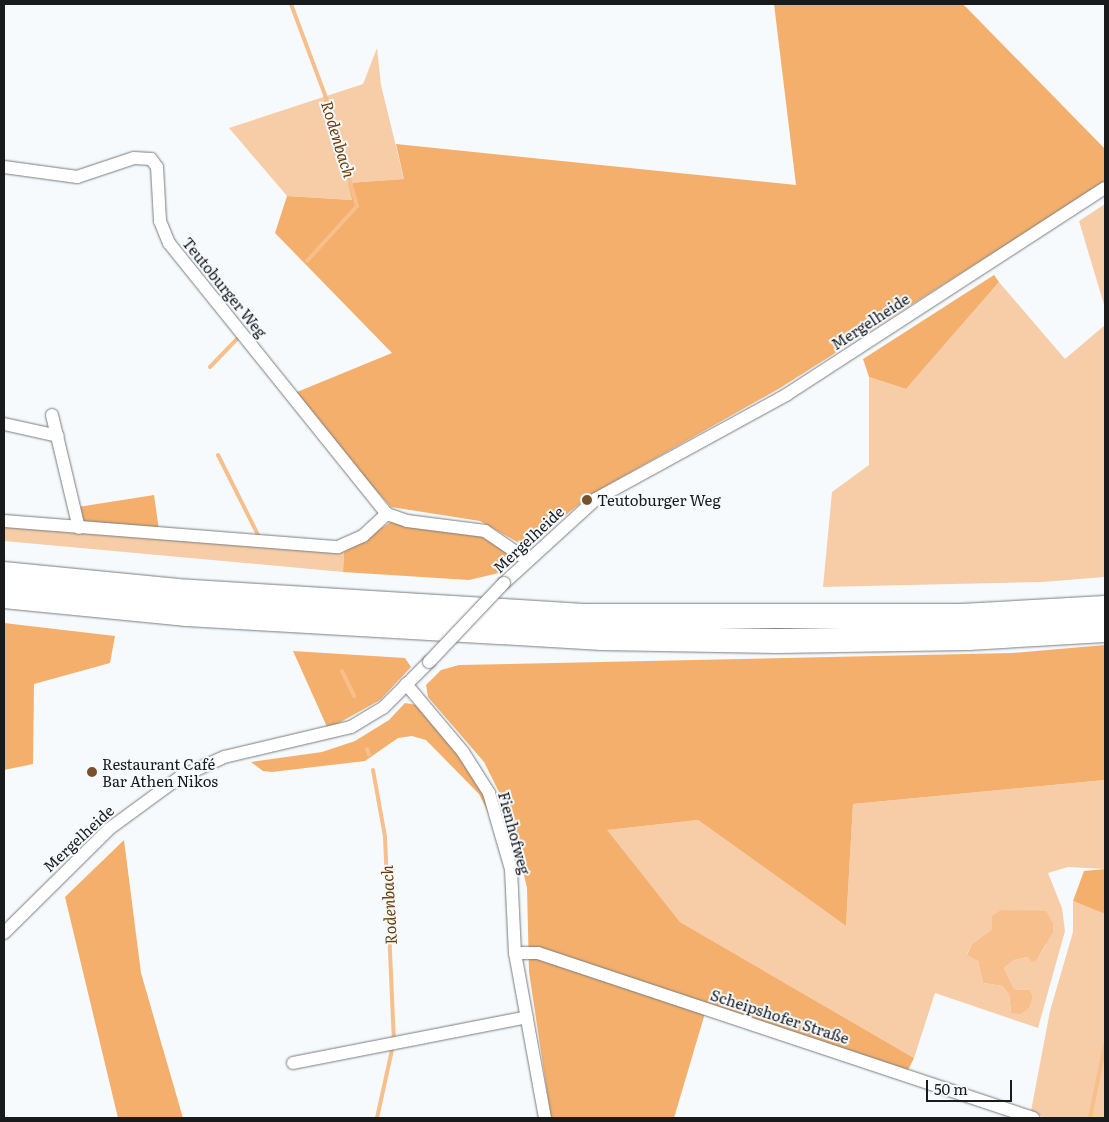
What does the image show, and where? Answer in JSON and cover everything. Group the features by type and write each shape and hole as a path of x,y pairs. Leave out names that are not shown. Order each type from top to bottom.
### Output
{"highway":[{"path":"4,574 186,592 587,616 951,616 1105,608"},
{"path":"4,596 197,614 592,638 777,641 969,638 1105,630"}],"street":[{"name":"Teutoburger Weg","path":"4,167 77,177 134,158 151,159 158,167 160,221 169,243 387,514"},
{"name":"Mergelheide","path":"4,933 109,829 180,777 224,756 351,727 384,708 526,559 596,499 786,395 1105,188"},
{"path":"52,415 79,528"},
{"path":"4,424 58,436"},
{"path":"4,521 338,547 363,536 387,514 407,521 485,531 526,559"},
{"name":"Fienhofweg","path":"406,684 463,752 489,793 511,869 515,953 545,1118"},
{"name":"Scheipshofer Straße","path":"515,953 538,953 1033,1118"},
{"path":"293,1063 527,1016"}],"shaded area":[{"path":"774,4 963,4 1105,149 1105,182 780,388 592,494 526,547 480,521 391,507 340,450 297,392 392,353 275,233 287,196 352,200 348,183 404,179 396,144 796,185"},
{"path":"377,48 381,85 404,179 349,183 352,200 287,196 229,128 363,84"},
{"path":"1105,204 1105,308 1079,221"},
{"path":"994,275 999,282 906,389 869,377 863,359"},
{"path":"999,282 1065,359 1105,325 1105,577 1042,582 823,587 832,492 869,465 869,377 906,389"},
{"path":"154,495 159,530 82,522 78,507"},
{"path":"391,522 471,531 507,551 507,566 503,572 469,580 343,572 344,552"},
{"path":"4,525 344,552 343,572 4,541"},
{"path":"4,623 115,636 110,663 34,684 33,764 4,770"},
{"path":"1105,645 1105,780 853,804 846,926 698,820 607,830 680,922 914,1058 908,1070 708,1003 674,1118 551,1118 529,972 527,888 509,812 484,762 428,697 426,685 441,670 459,665 1012,653"},
{"path":"293,651 405,658 411,667 380,700 328,729"},
{"path":"405,703 417,705 459,754 485,794 497,830 479,794 426,740 412,736 398,738 365,761 272,772 263,771 251,762 322,752 355,741 389,720"},
{"path":"1105,780 1105,869 1068,867 1048,873 1062,908 1065,931 1038,1028 935,993 914,1058 680,922 606,830 698,820 846,926 853,804","holes":["1001,910 1038,913 1046,945 1037,960 1028,957 1014,960 1004,968 1014,989 1030,990 1033,997 1030,1007 1011,1013 1009,994 1002,986 983,983 978,961 967,954 972,944 992,929"]},
{"path":"124,840 141,973 183,1118 118,1118 65,897"},
{"path":"1105,869 1105,914 1073,901 1084,871"},
{"path":"1073,901 1105,914 1105,1118 1045,1118 1031,1111 1050,1011 1073,932"},
{"path":"1001,910 1046,911 1053,924 1053,932 1037,960 1031,962 1028,957 1014,960 1004,968 1014,989 1030,990 1033,997 1030,1007 1021,1014 1011,1013 1009,994 1002,986 983,983 978,961 967,955 972,944 992,929 992,916"}],"waterway":[{"name":"Rodenbach","path":"291,4 325,95 357,206 307,261"},
{"name":"Rodenbach","path":"210,367 238,338"},
{"name":"Rodenbach","path":"218,455 258,535"},
{"name":"Rodenbach","path":"342,671 354,696"},
{"name":"Rodenbach","path":"367,749 369,755"},
{"name":"Rodenbach","path":"373,770 385,837 394,1041"},
{"path":"1090,1118 1105,1045"},
{"name":"Rodenbach","path":"377,1118 392,1050"}],"place":[{"name":"Teutoburger Weg","path":"587,500"},
{"name":"Restaurant Café Bar Athen Nikos","path":"92,772"}]}
